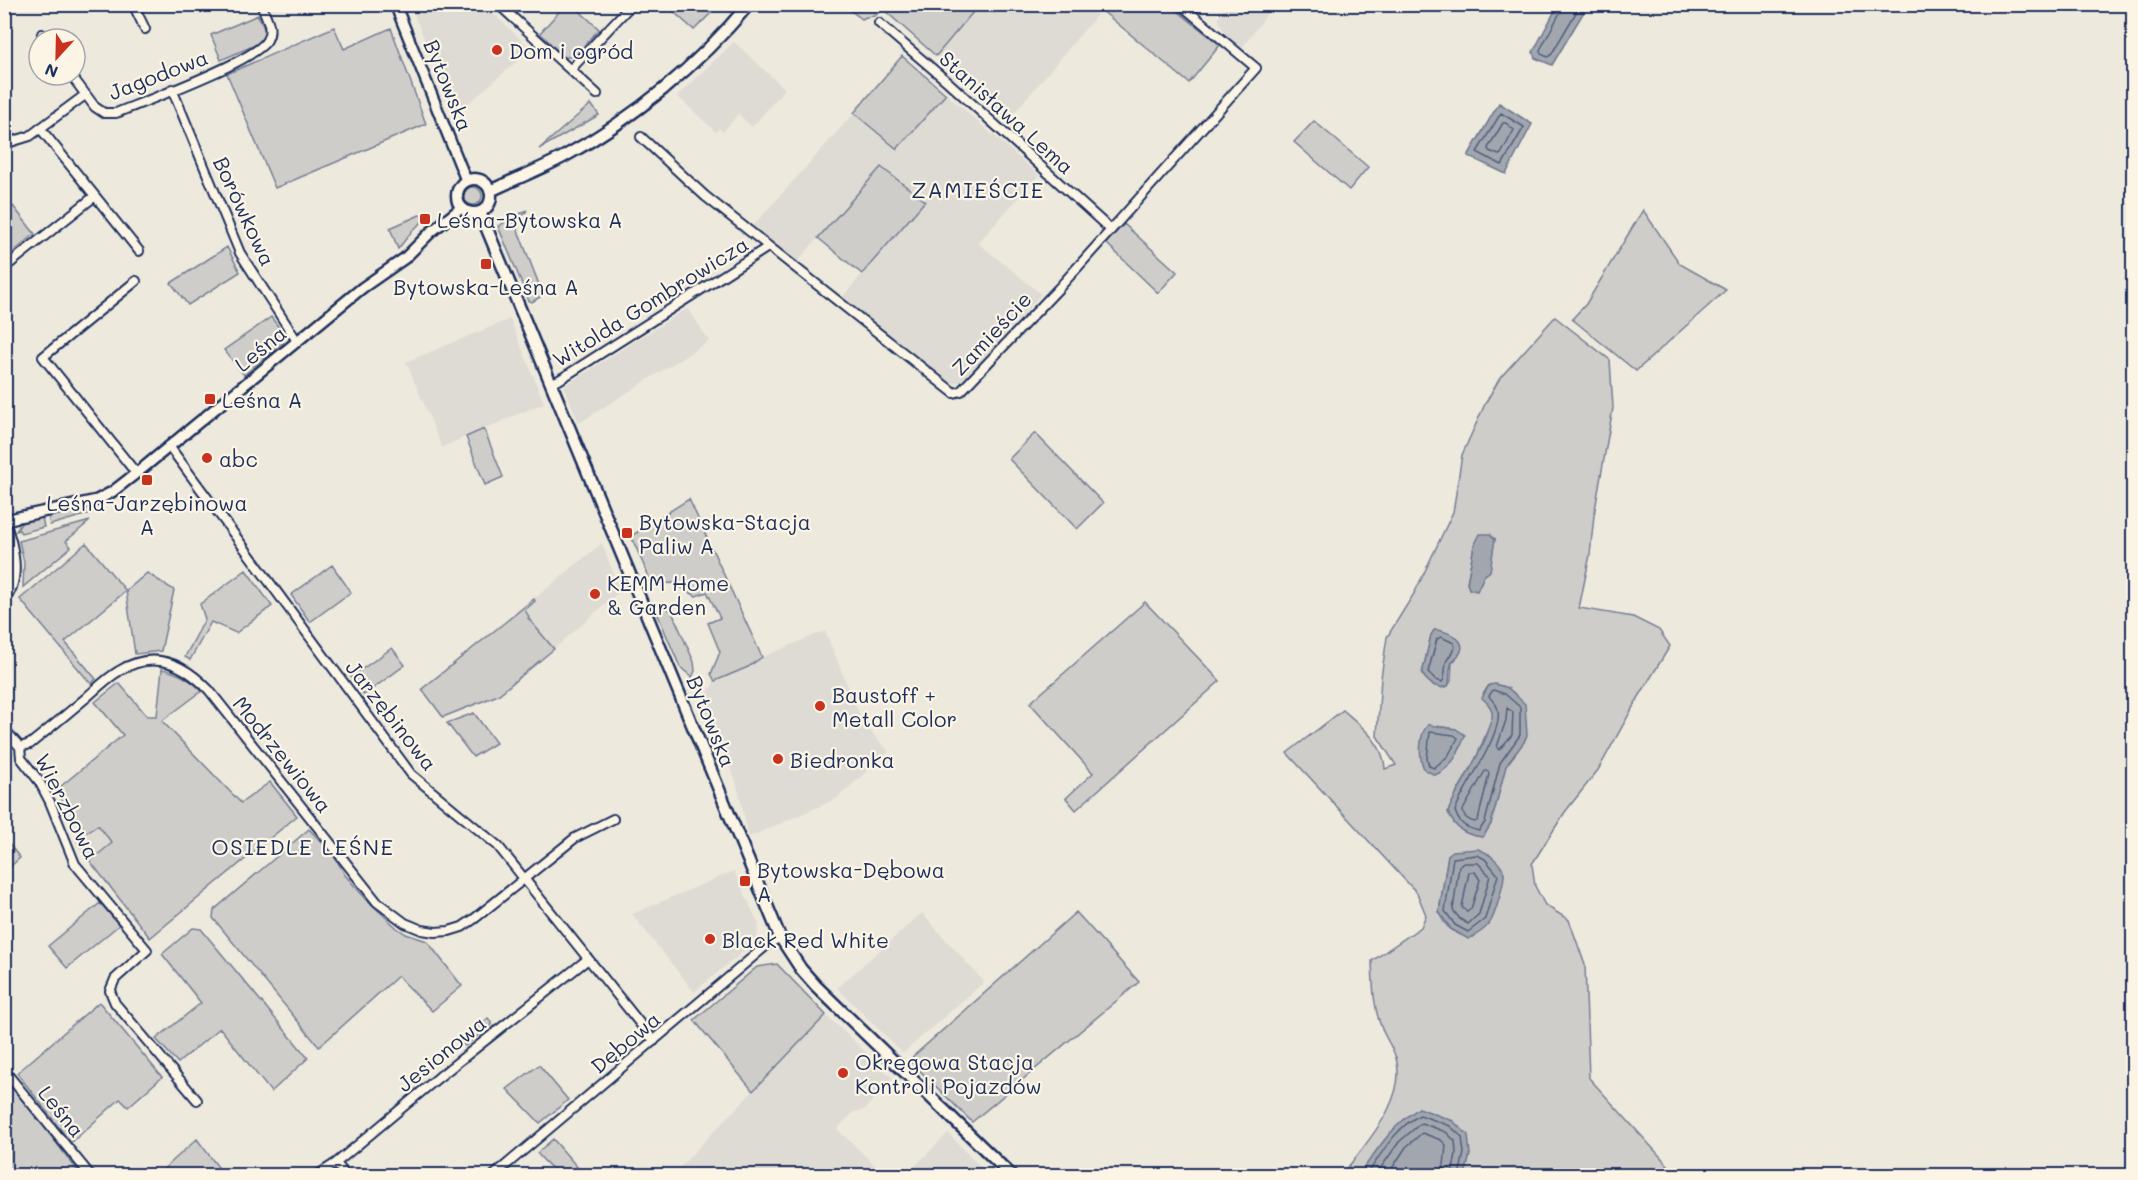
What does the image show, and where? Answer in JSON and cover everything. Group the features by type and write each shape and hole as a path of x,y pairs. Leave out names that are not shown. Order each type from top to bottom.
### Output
{"main road":[{"path":"490,191 566,155 624,120 694,63 749,4"},
{"path":"466,180 481,180 487,184 490,191 489,204 480,212 471,213 461,208 457,201 460,185 466,180"},
{"name":"Bytowska","path":"480,212 780,937 801,969 816,986 1012,1176"}],"street":[{"path":"133,4 145,29"},
{"name":"Jagodowa","path":"79,87 95,107 104,113 116,113 216,72 255,52 267,40 270,26 261,4"},
{"name":"Bytowska","path":"395,4 466,180"},
{"path":"498,4 597,94"},
{"path":"571,69 632,4"},
{"name":"Zamieście","path":"641,137 705,196 768,247 954,393 961,392 1111,230 1256,68 1180,4"},
{"name":"Stanisława Lema","path":"879,23 948,82 1111,230"},
{"name":"Borówkowa","path":"172,89 240,253 297,341"},
{"path":"4,144 30,136 85,95"},
{"path":"40,128 140,251"},
{"path":"4,268 95,196"},
{"name":"Leśna","path":"4,600 13,587 16,573 5,519 97,500 112,492 362,288 405,258 431,232 461,208"},
{"name":"Witolda Gombrowicza","path":"551,383 768,247"},
{"path":"136,281 43,357 136,473"},
{"name":"Jarzębinowa","path":"169,446 411,774 488,836 525,877 654,1041"},
{"name":"Modrzewiowa","path":"20,747 30,744 125,667 148,661 169,662 188,671 209,690 309,814 365,890 405,923 422,930 435,932 462,927 574,838 613,819"},
{"path":"4,729 20,747"},
{"name":"Wierzbowa","path":"20,747 21,758 39,781 50,802 75,864 147,950 115,979 110,991 114,1003 196,1100"},
{"name":"Dębowa","path":"493,1176 767,945 780,937"},
{"name":"Jesionowa","path":"316,1176 336,1163 439,1077 588,959"},
{"name":"Leśna","path":"4,1070 91,1176"},
{"path":"336,1163 346,1176"}],"shaded area":[{"path":"410,5 484,5 531,49 456,114"},
{"path":"565,5 573,5 599,29 574,57 564,57 540,33"},
{"path":"666,5 713,5 716,8 694,30"},
{"path":"854,5 979,5 936,56 883,9 875,16 862,19 850,10"},
{"path":"979,5 1084,5 1097,15 1008,120 936,56"},
{"path":"1105,5 1170,5 1220,45 1189,83 1101,10"},
{"path":"1228,5 1274,5 1241,49 1226,37 1218,18"},
{"path":"258,15 266,33 262,42 221,60 211,35"},
{"path":"334,27 344,49 391,28 426,124 275,188 227,74"},
{"path":"734,42 785,89 752,127 738,114 723,132 719,128 716,132 677,96"},
{"path":"902,56 946,94 897,149 854,113"},
{"path":"946,94 1039,175 978,243 1041,294 962,382 950,383 894,337 892,340 841,299 924,201 881,167 796,263 752,227 854,113 897,149"},
{"path":"591,104 599,115 539,149"},
{"path":"1314,121 1368,167 1349,190 1294,142"},
{"path":"881,167 925,201 862,274 818,238"},
{"path":"473,187 479,190 482,196 479,202 473,205 467,202 464,196 467,190"},
{"path":"13,206 35,234 5,259 5,212"},
{"path":"527,210 517,228 540,287 540,297 532,302 529,301 498,226"},
{"path":"1643,210 1680,264 1726,290 1636,371 1572,319 1586,304"},
{"path":"429,211 431,214 413,230 398,249 390,228"},
{"path":"1124,224 1177,272 1158,293 1106,243"},
{"path":"227,247 240,272 188,305 171,283"},
{"path":"688,308 709,341 579,423 564,386"},
{"path":"271,317 284,334 283,343 244,375 224,350"},
{"path":"1555,317 1610,360 1613,408 1594,515 1590,555 1579,608 1633,617 1659,630 1670,646 1598,770 1565,812 1532,864 1535,886 1545,905 1569,920 1585,965 1589,1078 1677,1175 1636,1171 1626,1176 1465,1175 1470,1154 1419,1108 1392,1131 1359,1175 1342,1175 1382,1121 1396,1090 1398,1074 1396,1058 1382,1029 1377,1012 1372,961 1421,927 1426,915 1417,893 1287,753 1343,710 1376,743 1381,751 1385,769 1396,765 1377,736 1381,678 1387,637 1415,592 1453,512 1462,455 1485,404 1500,378","holes":["1495,539 1490,567 1483,575 1467,583 1474,546","1431,635 1456,637 1456,659 1452,663 1451,681 1448,686 1442,688 1422,674","1489,685 1503,686 1514,693 1526,724 1526,735 1506,765 1491,824 1483,837 1461,830 1448,812 1476,759 1493,716 1492,709 1483,694","1428,725 1456,729 1461,747 1441,772","1489,854 1504,874 1498,902 1487,924 1473,937 1467,937 1452,930 1444,922 1439,912 1448,855"]},
{"path":"510,319 544,403 442,447 406,362"},
{"path":"484,429 503,477 485,485 466,437"},
{"path":"1035,433 1103,503 1077,529 1009,459"},
{"path":"689,499 762,657 748,667 715,681 711,674 720,652 708,623 720,618 707,592 696,596 673,583 652,584 631,536"},
{"path":"85,507 92,513 50,525 48,515"},
{"path":"42,517 44,527 21,533 19,530 16,531 22,522"},
{"path":"90,521 66,541 71,547 23,587 24,562 19,541"},
{"path":"86,543 126,591 65,642 96,679 91,684 20,599"},
{"path":"602,543 620,591 554,649 527,618 525,610 535,601 534,599"},
{"path":"332,565 351,592 310,622 291,595"},
{"path":"246,570 272,606 236,633 211,622 190,660 185,657 205,619 200,604"},
{"path":"147,573 174,590 161,651 135,654 126,591"},
{"path":"534,599 535,601 525,610 528,618 554,649 498,695 443,717 422,689"},
{"path":"1145,602 1220,681 1076,810 1066,798 1093,773 1030,703"},
{"path":"663,605 672,612 694,662 695,671 692,677 680,667 654,606"},
{"path":"825,631 863,723 889,752 836,799 749,837 736,781 702,702 715,681 748,667 762,657"},
{"path":"392,648 405,665 364,695 351,677"},
{"path":"162,669 184,677 202,691 162,721 241,803 270,782 297,816 150,938 90,861 112,843 98,825 87,832 55,791 123,735 95,702 119,683 147,716 157,716"},
{"path":"474,713 496,743 473,757 447,723"},
{"path":"97,824 112,844 90,861 75,842"},
{"path":"309,829 333,854 345,875 366,899 397,928 406,934 427,941 462,986 432,1011 398,976 319,1047 213,918 214,910"},
{"path":"5,839 20,858 4,871"},
{"path":"734,871 759,925 756,941 694,992 632,914"},
{"path":"100,903 119,925 67,968 48,946"},
{"path":"1076,912 1139,982 972,1122 909,1060"},
{"path":"922,913 984,982 903,1053 837,988"},
{"path":"193,928 201,929 308,1058 271,1092 220,1028 178,1063 156,1039 201,1003 162,954"},
{"path":"777,964 826,1015 753,1091 694,1020 757,967"},
{"path":"99,1002 162,1077 128,1107 120,1099 71,1143 17,1073"},
{"path":"826,1015 893,1078 864,1110 854,1112 837,1129 885,1175 678,1176 675,1172"},
{"path":"488,1018 492,1024 465,1046 460,1041"},
{"path":"539,1065 568,1100 540,1123 507,1089"},
{"path":"5,1076 81,1175 5,1175"},
{"path":"948,1133 988,1175 906,1175"},
{"path":"197,1139 224,1175 157,1175"},
{"path":"553,1139 584,1175 557,1172 537,1153"}],"water":[{"path":"1558,5 1588,5 1552,65 1535,58 1533,52"},
{"path":"1499,103 1532,124 1506,174 1468,156"},
{"path":"1480,534 1490,534 1495,539 1490,571 1484,576 1477,591 1469,589 1467,583 1474,546"},
{"path":"1434,630 1453,636 1462,646 1451,665 1448,686 1444,687 1433,685 1422,674"},
{"path":"1495,684 1508,688 1525,704 1527,735 1506,766 1491,824 1483,837 1461,830 1448,812 1489,729 1491,709 1482,698 1489,685"},
{"path":"1428,725 1456,729 1465,735 1454,759 1435,775 1425,770 1421,759 1421,740"},
{"path":"1478,849 1499,863 1504,874 1498,903 1491,921 1481,932 1468,939 1451,929 1439,912 1448,855 1453,851"},
{"path":"1419,1108 1453,1121 1468,1135 1470,1154 1465,1175 1359,1175 1393,1131"}],"place":[{"name":"Dom i ogród","path":"497,50"},
{"name":"Leśna-Bytowska A","path":"425,219"},
{"name":"Bytowska-Leśna A","path":"486,264"},
{"name":"Leśna A","path":"210,399"},
{"name":"abc","path":"207,458"},
{"name":"Leśna-Jarzębinowa A","path":"147,480"},
{"name":"Bytowska-Stacja Paliw A","path":"627,533"},
{"name":"KEMM Home & Garden","path":"595,594"},
{"name":"Baustoff + Metall Color","path":"820,706"},
{"name":"Biedronka","path":"778,759"},
{"name":"Bytowska-Dębowa A","path":"745,881"},
{"name":"Black Red White","path":"710,939"},
{"name":"Okręgowa Stacja Kontroli Pojazdów","path":"843,1073"}],"district":[{"name":"ZAMIEŚCIE","path":"978,189"},
{"name":"OSIEDLE LEŚNE","path":"303,846"}]}
